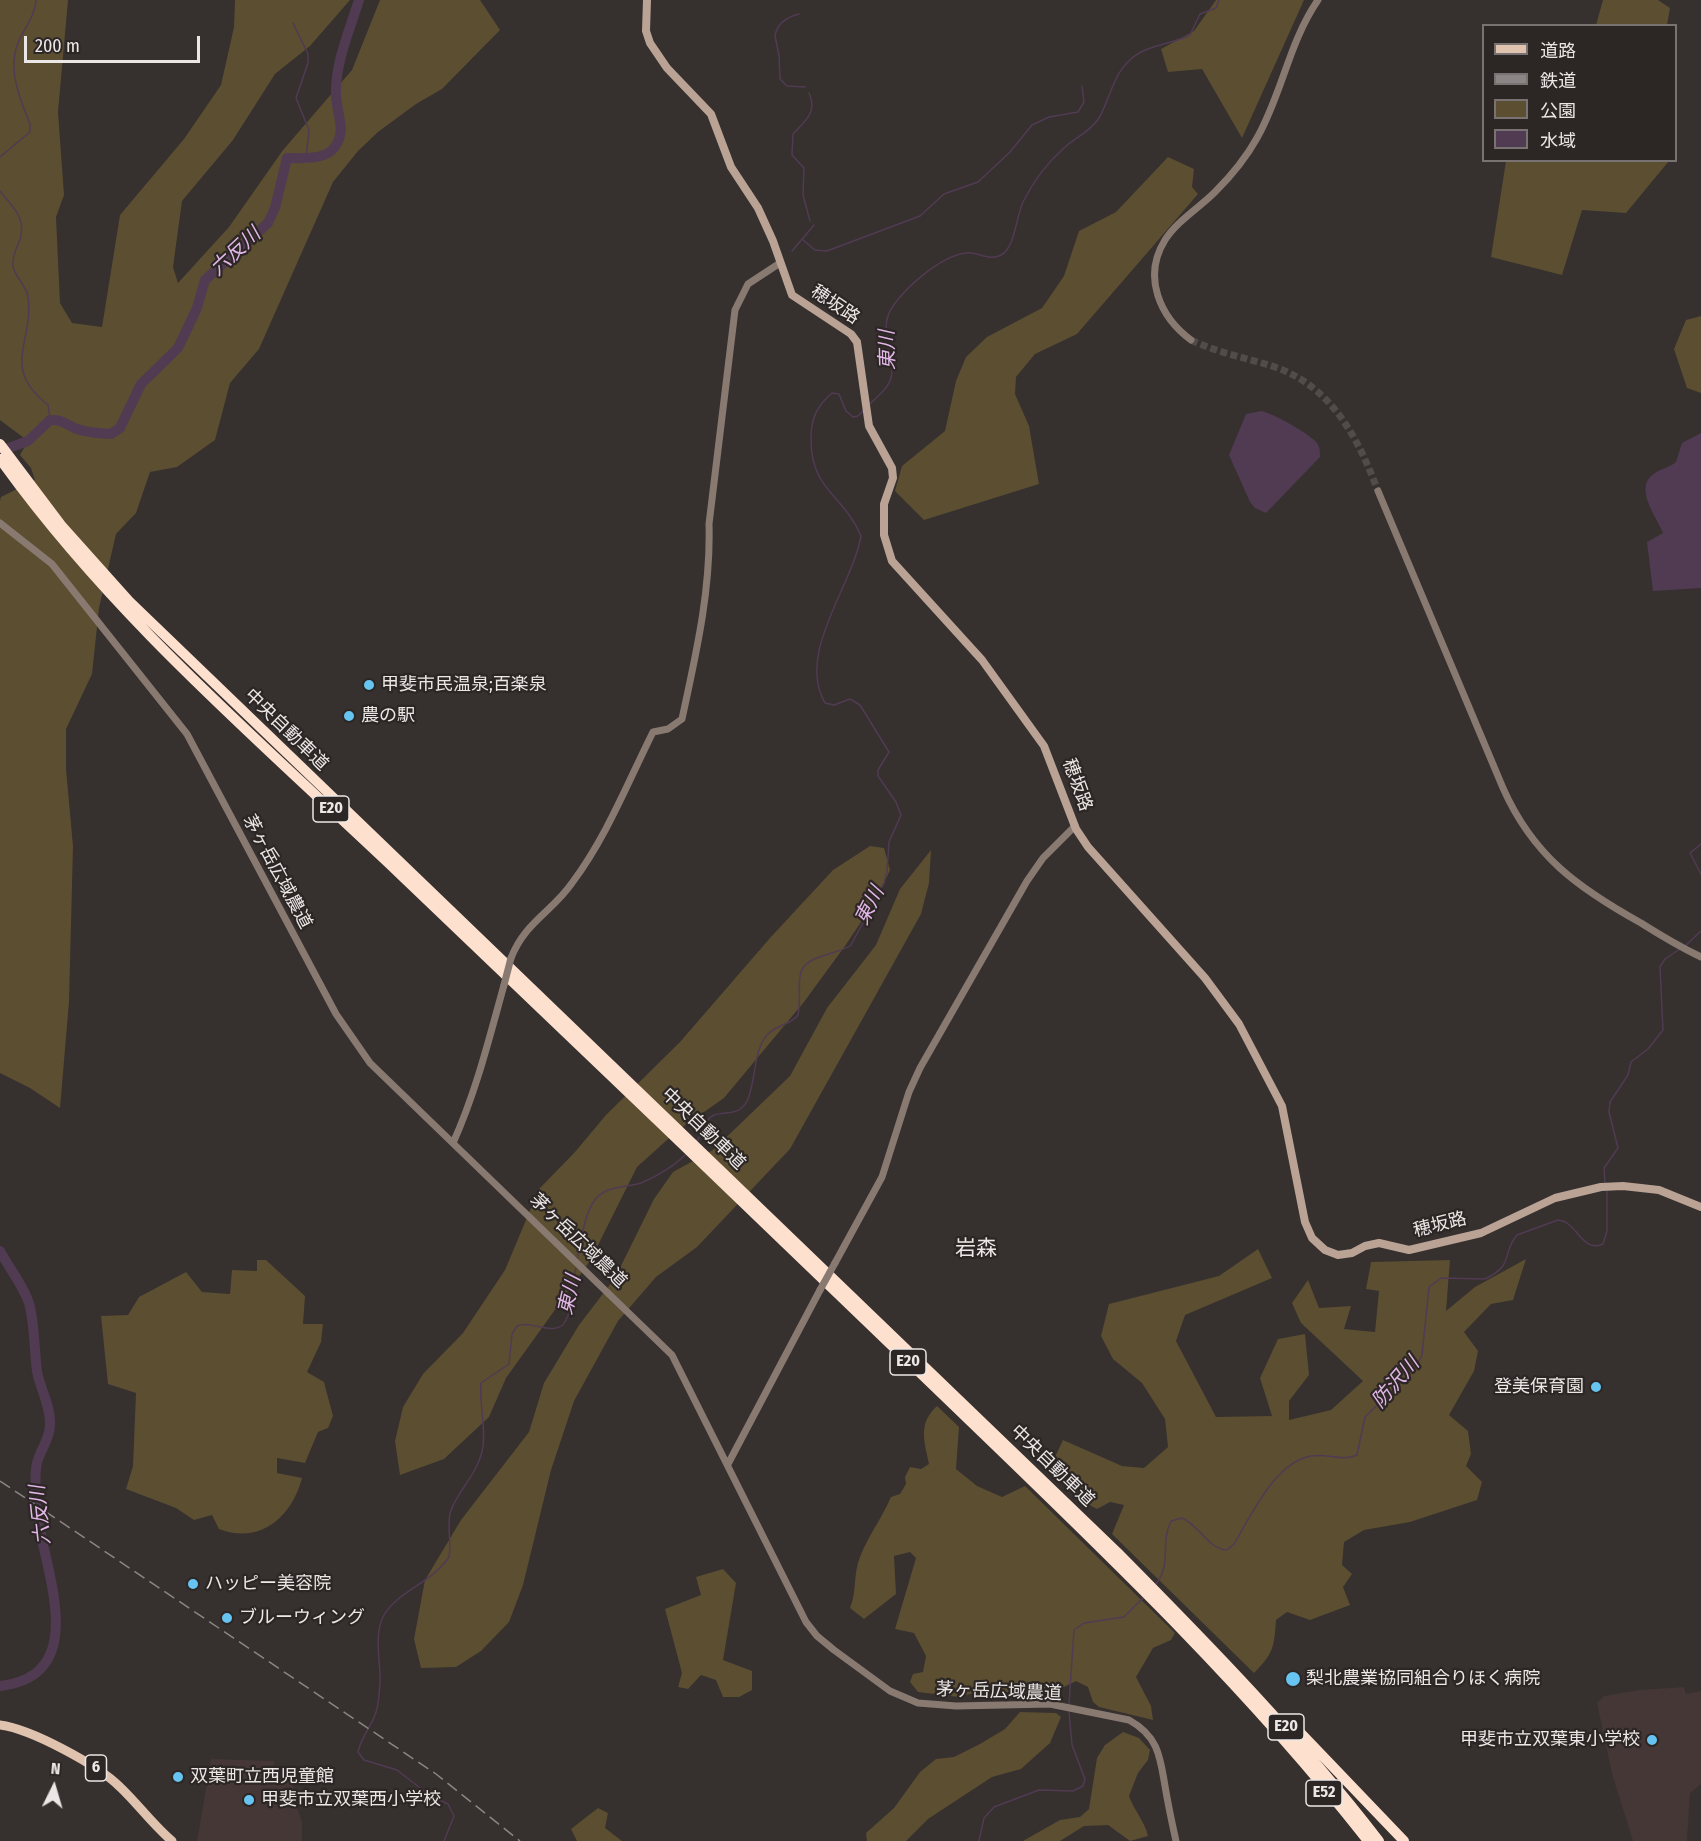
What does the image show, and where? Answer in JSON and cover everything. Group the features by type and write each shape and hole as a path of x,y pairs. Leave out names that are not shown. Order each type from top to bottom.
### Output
{"highway":[{"name":"中央自動車道","path":"0,444 31,495"},
{"name":"中央自動車道","path":"0,459 31,495 87,570 185,670 650,1107 1182,1623 1291,1745 1368,1841"},
{"name":"中央自動車道","path":"1182,1623 1227,1662 1331,1778 1379,1841"},
{"name":"E52","path":"1227,1662 1322,1754 1404,1841"},
{"name":"E52","path":"1291,1745 1358,1841"}],"main road":[{"name":"穂坂路","path":"647,0 646,31 650,43 667,68 711,114 731,167 758,208 773,241 788,288 795,298 851,334 857,342 865,407 873,438 886,452 892,468 893,478 884,504 884,532 892,561 982,660 1044,746 1075,826 1100,863 1205,978 1239,1024 1282,1106 1305,1222 1312,1238 1325,1250 1338,1255 1352,1253 1365,1246 1379,1243 1409,1250 1480,1233 1555,1198 1606,1186 1659,1190 1701,1207"},
{"name":"6","path":"0,1725 18,1730 98,1769 119,1785 172,1841"}],"street":[{"path":"1191,340 1169,320 1161,308 1155,278 1162,247 1174,230 1215,191 1250,150 1271,107 1304,22 1318,0"},
{"path":"453,1143 465,1116 486,1054 511,958 526,929 573,883 596,845 653,732 668,729 682,719 701,630 710,552 709,524 735,310 748,284 780,263"},
{"path":"1378,490 1503,788 1523,827 1540,850 1578,885 1701,957"},
{"name":"茅ヶ岳広域農道","path":"0,523 45,556 188,734 336,1014 356,1045 385,1078 621,1303 672,1355 806,1622 824,1642 890,1691 918,1703 956,1706 1050,1704 1129,1720 1140,1726 1149,1734 1160,1754 1176,1841"},
{"path":"728,1464 882,1177 909,1092 920,1068 1027,881 1043,858 1075,826"}],"shaded area":[{"name":"甲斐市立双葉東小学校","path":"1684,1687 1686,1694 1701,1691 1701,1784 1690,1793 1687,1841 1633,1841 1612,1774 1597,1703 1604,1696 1639,1690"},
{"name":"甲斐市立双葉西小学校","path":"211,1759 274,1761 274,1767 294,1768 293,1795 302,1822 302,1841 197,1841"}],"green space":[{"path":"0,0 68,0 58,112 64,195 56,217 60,303 72,323 102,327 120,215 184,139 221,85 234,27 235,0 350,0 310,46 275,74 233,140 182,201 173,267 178,283 229,227 283,150 352,70 380,0 480,0 500,30 442,89 416,104 378,132 358,151 333,182 259,349 230,383 215,440 177,467 150,472 136,513 116,534 99,608 92,674 66,729 66,769 73,846 69,1002 60,1108 30,1088 0,1073 0,501 1,497 35,480 31,468 20,455 28,441 0,420"},
{"path":"1216,0 1304,0 1242,138 1202,69 1168,72 1161,49 1194,31"},
{"path":"1603,0 1658,0 1670,8 1667,24 1596,24"},
{"path":"1168,157 1194,169 1192,187 1198,194 1077,334 1035,354 1016,377 1015,394 1029,426 1039,484 924,520 895,491 902,466 945,431 956,381 966,357 987,337 1042,308 1064,276 1079,231 1116,212"},
{"path":"1506,162 1668,162 1626,213 1582,210 1562,275 1491,257"},
{"path":"1701,316 1701,393 1687,388 1674,349 1686,320"},
{"path":"870,846 884,848 890,870 877,898 804,1002 724,1098 677,1131 637,1167 590,1261 506,1378 489,1417 444,1459 400,1475 395,1441 403,1407 423,1374 463,1333 505,1270 539,1189 575,1152 606,1115 680,1042 770,938 833,870"},
{"path":"931,850 929,883 921,914 790,1149 697,1247 656,1277 618,1321 574,1401 551,1470 523,1585 509,1622 481,1651 456,1667 421,1668 414,1639 425,1580 461,1520 529,1432 544,1383 579,1325 615,1278 654,1199 673,1172 713,1150 790,1076 827,1008 876,945 900,889"},
{"path":"1258,1249 1272,1278 1185,1315 1176,1341 1216,1417 1272,1416 1260,1378 1278,1339 1305,1334 1309,1375 1289,1401 1289,1420 1331,1410 1363,1381 1301,1323 1292,1303 1308,1280 1319,1308 1351,1306 1344,1329 1375,1332 1379,1291 1366,1289 1371,1262 1450,1260 1446,1311 1475,1287 1526,1259 1513,1300 1491,1304 1464,1332 1478,1351 1474,1371 1449,1415 1468,1431 1471,1454 1466,1466 1482,1482 1477,1500 1410,1522 1364,1530 1344,1542 1342,1565 1352,1574 1343,1587 1350,1605 1310,1620 1287,1612 1276,1620 1272,1649 1254,1673 1112,1534 1124,1505 1110,1502 1097,1509 1088,1504 1070,1488 1055,1457 1063,1440 1122,1466 1144,1468 1168,1447 1165,1419 1142,1383 1113,1359 1101,1336 1109,1304 1219,1276"},
{"path":"257,1260 266,1260 305,1296 303,1324 323,1324 321,1342 307,1372 324,1382 333,1416 328,1428 318,1432 305,1463 277,1458 277,1473 302,1478 291,1505 272,1524 261,1530 234,1533 219,1529 212,1515 194,1520 176,1508 126,1489 133,1466 136,1393 108,1384 101,1316 128,1315 139,1297 186,1272 202,1292 230,1294 232,1270 257,1271"},
{"path":"937,1406 959,1427 956,1469 977,1486 1002,1497 1025,1486 1175,1633 1171,1640 1153,1648 1136,1677 1151,1706 1153,1720 1099,1707 1093,1702 1088,1687 1076,1681 1056,1691 1038,1695 985,1690 959,1697 918,1692 910,1682 913,1674 923,1672 926,1656 914,1633 895,1629 916,1558 910,1552 894,1556 896,1594 864,1619 850,1608 860,1557 891,1497 900,1494 906,1484 905,1477 910,1467 921,1469 929,1464 924,1433 927,1419"},
{"path":"723,1569 736,1583 723,1660 752,1671 752,1690 739,1697 723,1697 716,1680 701,1675 688,1689 678,1687 682,1673 665,1609 701,1595 696,1577"},
{"path":"1020,1712 1056,1713 1061,1717 1050,1743 1021,1769 992,1777 928,1819 906,1841 867,1841 866,1833 894,1808 920,1772 936,1759 954,1757 1005,1729"},
{"path":"1123,1732 1139,1738 1150,1750 1148,1760 1138,1773 1129,1796 1148,1836 1130,1841 1108,1825 1084,1826 1060,1841 1023,1841 1060,1820 1080,1817 1089,1809 1097,1758 1105,1745"},
{"path":"598,1808 608,1813 605,1828 622,1841 577,1841 571,1829"}],"water":[{"path":"1261,411 1307,434 1317,443 1320,454 1320,457 1266,513 1255,508 1250,502 1229,455 1246,414"},
{"path":"1701,433 1701,588 1653,591 1647,542 1663,533 1648,502 1646,486 1648,479 1676,462 1682,443"}],"waterway":[{"path":"0,157 30,132 30,124 16,84 14,63 18,43 31,17 36,0"},
{"name":"六反川","path":"0,451 28,441 50,420 61,421 77,429 94,433 111,434 120,428 141,384 178,348 197,308 205,280 268,223 275,208 287,158 311,158 323,155 337,144 341,130 336,82 344,46 359,0"},
{"name":"東川","path":"869,405 890,381 892,363 886,325 888,315 899,298 925,273 956,255 974,253 997,257 1006,251 1023,202 1031,187 1058,154 1087,131 1099,118 1116,79 1125,65 1137,54 1190,35 1200,14 1216,8 1219,0"},
{"path":"799,14 783,22 775,36 780,79 787,86 805,87"},
{"path":"293,23 308,54 308,63 296,98 309,130 306,158"},
{"path":"803,240 815,250 827,251 920,216 944,194 978,182 1010,152 1032,125 1049,117 1078,112 1084,102 1082,86"},
{"path":"809,93 811,111 793,134 792,155 804,168 803,195 810,221"},
{"path":"0,191 17,213 22,225 13,261 15,273 28,297 29,313 22,366 25,379 48,405 50,420"},
{"path":"792,251 814,225"},
{"name":"東川","path":"696,1142 711,1117 736,1111 744,1106 750,1094 757,1057 763,1040 771,1031 798,1015 799,981 802,969 814,959 851,945 884,883 889,842 901,815 896,802 878,776 878,770 889,752 860,705 850,699 834,705 825,703 818,684 817,663 821,642 856,556 861,536 854,522 829,491 816,469 812,455 812,424 822,403 832,393 839,394 846,411 853,417 863,411"},
{"name":"防沢川","path":"1701,844 1690,853 1701,874"},
{"name":"防沢川","path":"1684,947 1701,931"},
{"name":"防沢川","path":"1605,1184 1604,1168 1618,1148 1609,1112 1610,1102 1628,1075 1631,1062 1648,1049 1663,1030 1660,967 1665,959 1680,949"},
{"name":"東川","path":"577,1260 588,1214 599,1196 616,1188 647,1181 685,1155"},
{"name":"防沢川","path":"1156,1584 1164,1569 1166,1537 1171,1521 1182,1518 1188,1521 1214,1546 1227,1550 1234,1544 1265,1492 1286,1468 1298,1460 1311,1456 1346,1458 1357,1455 1365,1417 1416,1367 1422,1355 1429,1287 1441,1278 1485,1279 1504,1264 1509,1248 1517,1235 1558,1220 1565,1222 1590,1245 1603,1244 1607,1231 1607,1191"},
{"name":"六反川","path":"0,1251 20,1283 29,1303 38,1378 49,1411 50,1430 38,1458 35,1478 36,1504 56,1613 55,1639 47,1661 29,1677 0,1686"},
{"name":"東川","path":"444,1841 454,1816 448,1804 428,1794 397,1770 364,1760 358,1752 378,1704 379,1631 384,1615 390,1607 434,1573 449,1557 451,1510 476,1468 482,1452 484,1435 481,1383 509,1364 512,1334 517,1326 529,1325 552,1329 563,1325 568,1316 576,1267"},
{"name":"防沢川","path":"1069,1704 1074,1630 1084,1623 1124,1617 1143,1598"},
{"name":"防沢川","path":"979,1841 984,1818 994,1807 1039,1790 1073,1791 1083,1786 1085,1779 1072,1745 1069,1712"}],"tunnel":[{"path":"1191,340 1222,352 1275,367 1312,387 1327,401 1352,434 1378,491"}],"railway":[{"path":"0,1481 436,1774 520,1841"}],"place":[{"name":"甲斐市民温泉;百楽泉","path":"369,685"},
{"name":"農の駅","path":"349,716"},
{"name":"登美保育園","path":"1596,1387"},
{"name":"ハッピー美容院","path":"193,1584"},
{"name":"ブルーウィング","path":"227,1618"},
{"name":"梨北農業協同組合りほく病院","path":"1293,1679"},
{"name":"甲斐市立双葉東小学校","path":"1652,1740"},
{"name":"双葉町立西児童館","path":"178,1777"},
{"name":"甲斐市立双葉西小学校","path":"249,1800"}],"district":[{"name":"岩森","path":"976,1249"}]}
